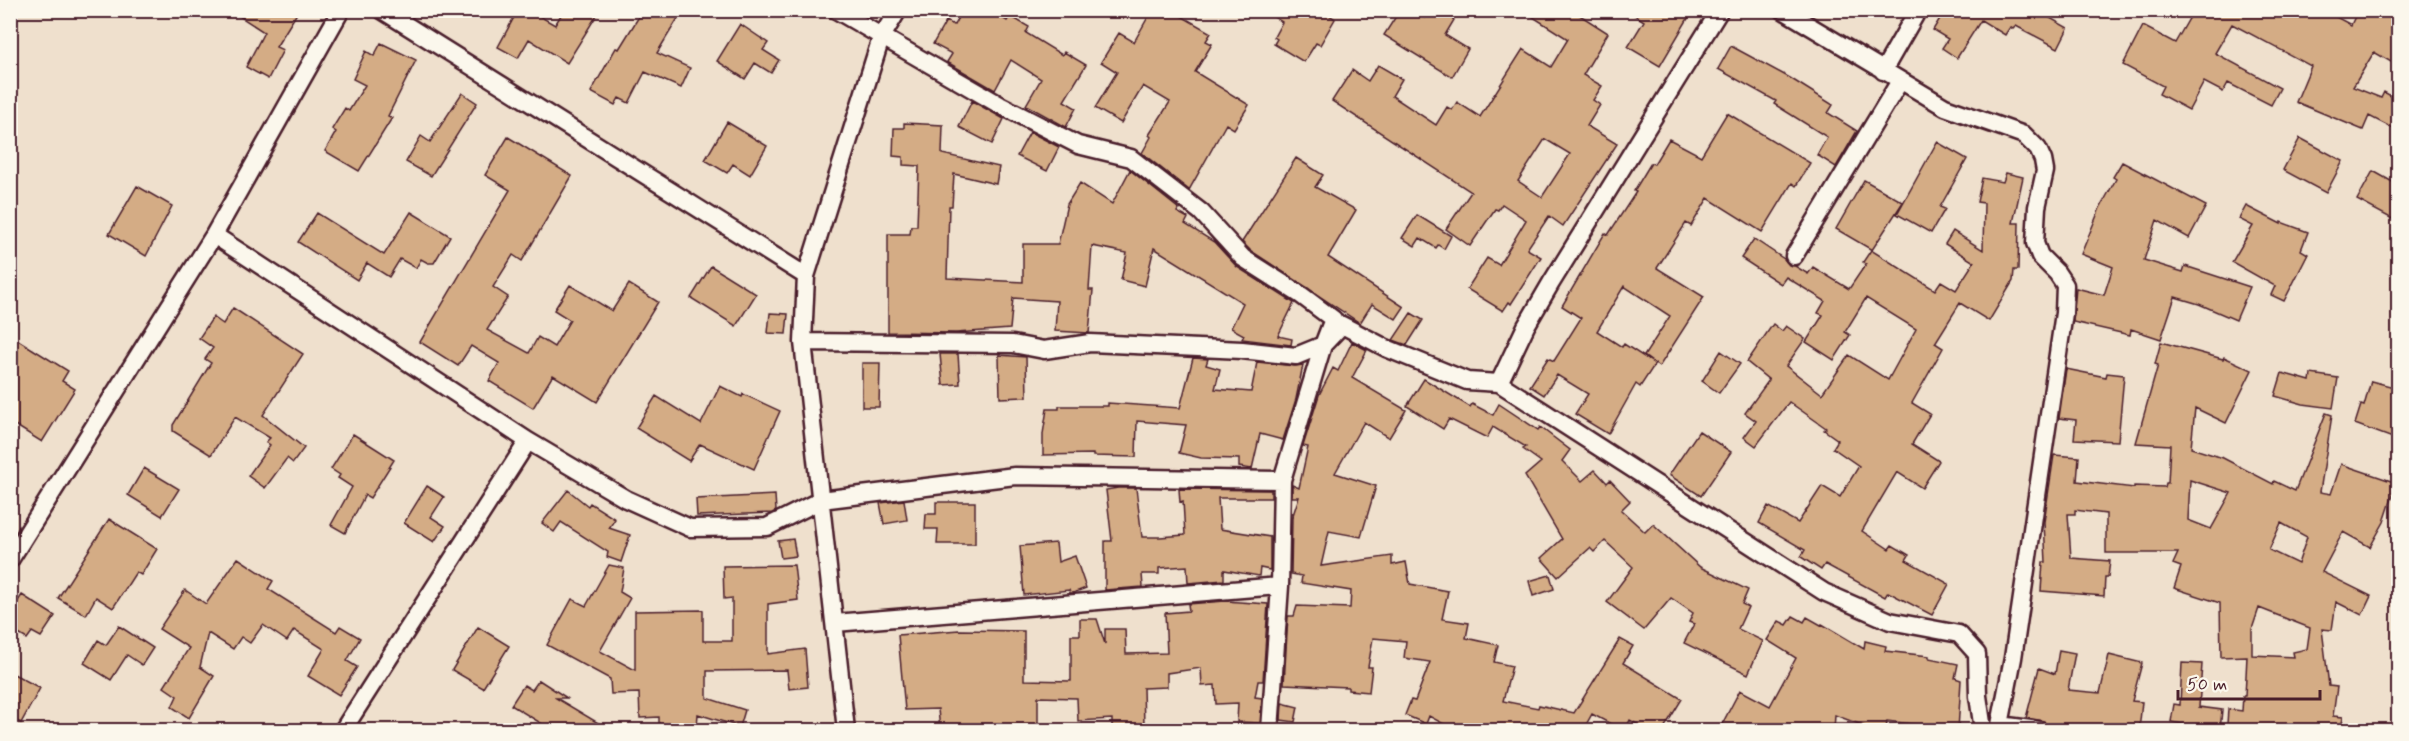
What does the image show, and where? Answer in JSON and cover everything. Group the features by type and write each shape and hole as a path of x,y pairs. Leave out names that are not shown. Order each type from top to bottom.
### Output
{"street":[{"path":"10,560 214,235 341,10"},
{"path":"382,10 806,276"},
{"path":"836,10 1000,105 1078,145 1131,158 1201,212 1244,258 1333,319 1282,480 1281,586 1270,730"},
{"path":"846,730 803,342 806,276 881,38 898,10"},
{"path":"1499,383 1526,326 1551,283 1720,10"},
{"path":"1783,10 1945,107 2024,135 2038,149 2043,160 2044,171 2037,207 2035,243 2040,256 2065,285 2064,313 2013,658 2000,728 2038,730"},
{"path":"1883,71 1918,10"},
{"path":"1794,256 1900,81"},
{"path":"214,235 528,441 626,499 690,528 767,527 821,500 1015,476 1282,480"},
{"path":"803,342 1013,344 1044,350 1090,343 1242,350 1296,356 1323,345 1342,325 1386,348 1467,381 1499,383 1824,592 1890,621 1959,634 1977,654 1978,696 1983,730"},
{"path":"343,730 528,441"},
{"path":"835,623 1281,586"}],"building":[{"path":"230,10 299,10 276,47 283,50 268,79 246,67 264,32"},
{"path":"518,10 529,10 555,25 564,10 600,10 567,63 529,39 518,58 498,47"},
{"path":"643,10 683,10 657,53 690,68 681,88 645,72 629,103 619,98 615,105 591,92 616,48 619,49"},
{"path":"962,10 989,10 1007,21 1010,16 1029,27 1026,33 1062,55 1064,52 1086,65 1064,101 1076,108 1066,127 1026,105 1041,79 1011,60 995,90 947,62 952,54 933,44 946,21 954,25"},
{"path":"1152,10 1171,10 1211,33 1206,41 1212,44 1195,72 1249,105 1234,129 1226,124 1189,190 1142,153 1151,137 1149,135 1170,102 1143,86 1121,123 1095,108 1117,72 1101,62 1119,33 1134,42"},
{"path":"1263,10 1322,10 1335,19 1320,45 1316,43 1304,62 1274,44 1277,39 1274,37 1282,22"},
{"path":"1400,10 1414,10 1425,18 1430,10 1440,10 1454,20 1445,35 1468,49 1452,77 1384,35"},
{"path":"1522,10 1572,10 1608,33 1583,75 1602,86 1593,100 1600,105 1587,126 1617,144 1563,226 1549,216 1527,249 1541,257 1511,304 1509,302 1503,311 1467,289 1487,258 1499,265 1526,220 1502,204 1498,210 1495,209 1470,246 1446,229 1471,192 1332,101 1352,70 1368,81 1378,65 1402,79 1392,96 1436,125 1447,107 1452,110 1457,102 1480,117 1523,49 1551,67 1568,39","holes":["1545,139 1570,154 1542,197 1518,181"]},
{"path":"1627,10 1693,10 1660,66 1628,47 1644,21"},
{"path":"1945,10 2036,10 2068,28 2058,48 2016,26 2013,29 2010,27 2005,35 1981,20 1957,58 1942,48 1948,39 1933,30"},
{"path":"2194,10 2323,10 2351,25 2358,10 2392,10 2398,14 2398,66 2374,52 2353,87 2381,98 2384,92 2398,100 2398,131 2369,116 2363,130 2296,102 2311,66 2232,24 2215,53 2280,88 2271,105 2228,83 2223,92 2204,82 2189,110 2159,94 2163,86 2123,65 2143,26 2175,43"},
{"path":"740,24 768,43 763,50 779,60 771,73 755,63 745,79 717,61"},
{"path":"381,43 416,60 388,116 392,118 359,171 325,151 336,132 332,129 345,108 349,111 365,85 353,79 366,51 374,56"},
{"path":"1731,46 1790,78 1833,105 1828,113 1857,131 1836,167 1817,155 1827,137 1774,104 1776,101 1718,69"},
{"path":"462,93 477,103 431,176 406,162 421,136 430,142"},
{"path":"972,101 1004,119 992,144 959,127"},
{"path":"1727,113 1810,163 1796,186 1792,183 1762,232 1708,198 1691,226 1686,223 1657,268 1704,297 1659,367 1655,364 1640,387 1636,384 1608,434 1575,414 1588,394 1557,375 1544,395 1530,386 1548,358 1554,361 1581,318 1562,306 1605,233 1608,235 1636,192 1634,191 1651,163 1654,164 1669,139 1701,156","holes":["1624,286 1670,316 1644,356 1654,364 1624,344 1622,347 1597,331"]},
{"path":"727,122 767,146 750,175 733,164 727,173 705,160"},
{"path":"904,123 943,125 942,154 999,167 996,184 954,174 952,206 949,206 947,278 1023,282 1023,244 1058,244 1067,204 1080,183 1112,204 1130,170 1179,209 1177,212 1188,218 1185,224 1214,242 1237,267 1294,303 1278,336 1292,339 1291,345 1242,339 1244,335 1231,328 1243,303 1154,248 1145,286 1121,280 1127,253 1092,246 1089,290 1093,290 1089,333 1055,331 1057,301 1013,298 1010,329 956,333 888,332 888,234 910,234 911,226 917,226 919,166 903,165 903,157 893,156 894,128 904,128"},
{"path":"1030,132 1059,147 1047,171 1017,156"},
{"path":"508,137 572,176 522,261 513,255 493,287 508,297 487,330 529,353 538,337 554,347 570,320 554,310 570,285 612,311 629,284 658,302 597,402 553,375 533,408 489,381 499,363 471,346 458,366 420,342 510,190 485,175"},
{"path":"2300,138 2343,161 2326,193 2283,170"},
{"path":"1937,142 1967,159 1940,207 1945,209 1931,233 1897,214"},
{"path":"1296,158 1323,175 1315,187 1356,210 1328,257 1404,307 1396,319 1372,304 1360,323 1250,250 1242,242"},
{"path":"2122,162 2206,206 2189,238 2157,220 2144,260 2183,272 2185,266 2250,287 2236,320 2199,304 2175,297 2161,339 2131,329 2130,335 2073,322 2076,288 2104,295 2113,267 2081,254 2100,208 2116,179 2113,177"},
{"path":"2373,171 2398,185 2398,222 2357,200"},
{"path":"2006,173 2023,177 2013,223 2019,223 2018,270 2014,270 2013,281 1989,321 1960,303 1935,343 1943,348 1912,403 1930,414 1912,444 1939,461 1922,488 1897,472 1862,531 1889,549 1892,545 1909,555 1906,560 1949,584 1932,615 1888,592 1885,597 1825,564 1821,570 1801,557 1805,550 1759,523 1768,506 1798,523 1822,486 1840,497 1859,466 1833,448 1838,440 1824,430 1826,428 1789,402 1756,446 1744,437 1756,421 1745,413 1769,380 1747,362 1773,324 1782,331 1786,326 1805,339 1786,366 1822,394 1849,355 1888,380 1916,329 1866,298 1845,332 1850,335 1834,360 1806,342 1823,315 1818,313 1825,301 1786,277 1781,284 1741,258 1754,239 1784,259 1789,265 1808,274 1813,267 1849,289 1866,264 1863,262 1871,250 1935,290 1941,281 1956,290 1974,262 1945,244 1953,231 1983,250 1984,203 1977,202 1982,178 2003,182"},
{"path":"1864,180 1903,202 1872,250 1836,229"},
{"path":"137,186 172,206 146,256 109,234"},
{"path":"2246,206 2281,224 2281,222 2308,232 2301,250 2308,254 2284,301 2271,295 2275,286 2232,262 2253,226 2239,219"},
{"path":"411,212 450,236 434,263 421,259 416,268 400,259 389,277 367,263 357,280 298,242 317,213 384,255"},
{"path":"1417,215 1451,236 1444,249 1438,245 1436,248 1420,238 1415,246 1402,238"},
{"path":"711,266 756,294 736,326 691,298"},
{"path":"233,308 303,354 263,415 304,448 293,463 287,458 265,488 248,476 270,445 266,442 270,438 235,417 211,455 173,431 173,425 211,363 205,359 213,348 199,338 213,317 223,324"},
{"path":"770,313 788,314 786,334 768,333"},
{"path":"1411,313 1423,320 1407,345 1393,340"},
{"path":"10,335 68,371 62,381 75,389 42,442 10,422"},
{"path":"1352,342 1367,350 1352,378 1406,410 1389,438 1364,422 1335,473 1376,486 1361,537 1329,531 1321,566 1392,556 1392,565 1406,562 1410,584 1448,591 1442,619 1469,623 1466,638 1498,645 1494,662 1512,666 1503,701 1538,708 1539,705 1574,713 1620,639 1633,646 1623,663 1682,699 1663,730 1647,730 1630,720 1625,730 1622,730 1592,714 1583,730 1455,730 1429,716 1426,724 1405,715 1411,700 1415,701 1430,662 1404,658 1406,641 1373,638 1368,667 1372,667 1369,692 1348,690 1348,687 1284,684 1288,616 1294,616 1297,606 1350,608 1351,591 1301,583 1302,576 1291,574 1292,518 1299,497 1292,497 1292,485 1299,488 1308,447 1303,446 1319,395 1333,368 1338,371"},
{"path":"2161,342 2223,359 2224,357 2252,370 2226,423 2195,408 2191,448 2223,458 2273,484 2274,481 2295,491 2326,413 2332,415 2320,492 2331,494 2341,464 2397,483 2384,522 2370,547 2343,532 2322,572 2371,596 2362,615 2336,602 2332,630 2322,629 2329,686 2337,687 2333,716 2343,717 2341,730 2271,730 2272,728 2227,724 2228,709 2242,711 2247,656 2221,657 2220,603 2174,588 2181,567 2173,564 2178,553 2106,553 2106,514 2075,510 2075,514 2068,514 2071,558 2110,561 2108,577 2105,577 2104,596 2041,591 2043,562 2046,562 2044,522 2054,455 2079,457 2077,481 2134,488 2134,486 2165,487 2168,483 2170,445 2136,443 2158,365 2155,364","holes":["2190,480 2231,493 2211,529 2188,520","2281,523 2307,537 2298,564 2269,550","2259,608 2310,628 2307,649 2293,652 2294,657 2252,655 2252,629"]},
{"path":"1721,351 1740,364 1719,393 1702,381"},
{"path":"940,354 958,354 960,384 943,385"},
{"path":"999,355 1026,357 1027,397 1000,398"},
{"path":"1193,358 1208,359 1206,365 1220,369 1215,389 1251,392 1257,362 1303,365 1296,399 1283,440 1260,434 1252,469 1239,467 1239,459 1201,458 1179,453 1186,425 1137,421 1136,457 1093,456 1093,454 1043,455 1043,434 1047,409 1059,409 1059,406 1108,406 1108,403 1180,408"},
{"path":"862,363 880,363 879,407 862,407"},
{"path":"2066,369 2106,377 2107,373 2124,375 2118,441 2074,439 2076,420 2059,418"},
{"path":"2282,373 2310,381 2311,374 2338,378 2333,408 2303,404 2275,396"},
{"path":"1424,379 1470,407 1472,404 1493,415 1499,404 1538,430 1540,427 1570,450 1562,461 1582,481 1595,470 1607,483 1610,480 1630,501 1621,510 1645,532 1653,524 1700,567 1748,590 1742,604 1748,607 1738,629 1763,641 1748,674 1684,643 1694,624 1689,622 1693,613 1671,598 1644,630 1607,602 1633,567 1605,541 1594,552 1590,548 1558,577 1541,558 1562,539 1525,476 1541,462 1523,449 1526,447 1493,427 1487,438 1449,419 1443,429 1407,406"},
{"path":"2371,381 2398,388 2398,440 2355,424 2361,405 2364,406"},
{"path":"720,386 780,411 754,469 700,444 689,461 636,428 656,396 701,424"},
{"path":"1699,431 1731,452 1701,496 1669,475"},
{"path":"353,434 394,460 370,498 365,495 345,533 331,525 352,487 338,478 340,475 331,469"},
{"path":"144,468 179,489 162,516 128,495"},
{"path":"427,486 444,497 431,517 445,526 434,542 404,523"},
{"path":"1136,488 1142,537 1185,535 1183,501 1180,502 1179,489 1271,490 1271,498 1218,498 1220,529 1270,537 1270,570 1260,568 1259,576 1224,570 1224,580 1188,583 1187,566 1159,568 1159,574 1142,574 1143,587 1105,590 1105,541 1112,541 1106,490"},
{"path":"568,490 588,506 590,503 615,519 609,528 630,535 621,562 607,557 608,552 561,522 554,532 542,523"},
{"path":"775,495 776,511 772,513 697,516 696,499"},
{"path":"904,500 907,520 884,524 880,503"},
{"path":"936,502 975,502 975,544 937,544 938,529 925,529 926,514 936,514"},
{"path":"109,519 157,549 141,575 136,572 113,608 96,597 86,615 58,598"},
{"path":"793,539 796,556 781,558 778,541"},
{"path":"1056,543 1058,562 1075,556 1086,588 1073,593 1069,590 1024,595 1020,546"},
{"path":"238,558 273,581 268,589 336,632 340,626 360,638 347,661 357,667 339,695 308,676 324,649 294,630 287,641 263,625 250,643 241,637 233,649 208,633 200,667 214,676 189,718 172,707 177,696 164,687 189,648 159,629 185,590 206,604"},
{"path":"609,565 624,568 620,592 630,598 600,651 635,670 635,611 703,610 703,641 732,641 732,598 724,599 723,566 794,565 798,600 768,604 768,654 805,649 808,687 789,689 787,670 707,671 707,698 745,710 740,727 698,714 697,726 659,724 659,717 640,718 639,693 611,694 610,679 547,645 572,599 586,606"},
{"path":"1550,575 1554,589 1533,596 1529,581"},
{"path":"22,595 55,616 41,637 32,632 27,639 10,629 10,613"},
{"path":"1225,601 1268,604 1263,681 1258,681 1255,697 1262,698 1260,723 1237,722 1238,703 1216,704 1215,685 1202,686 1201,668 1167,673 1167,687 1143,688 1144,726 1112,727 1112,719 1078,721 1077,698 1038,697 1038,730 940,730 938,709 905,710 898,635 959,630 1024,631 1024,680 1071,681 1071,635 1080,635 1080,619 1097,619 1105,644 1105,629 1125,629 1126,654 1167,653 1165,613 1189,611 1188,604"},
{"path":"1793,616 1804,622 1807,617 1864,649 1865,641 1886,646 1885,651 1929,656 1929,658 1958,664 1955,678 1961,680 1958,730 1928,730 1928,726 1887,721 1886,730 1866,730 1867,727 1835,715 1834,730 1719,730 1740,690 1770,706 1796,658 1767,640 1779,621 1787,625"},
{"path":"119,626 153,648 142,665 127,655 111,680 84,663 98,640 106,645"},
{"path":"478,627 509,646 483,688 452,670"},
{"path":"2059,650 2075,653 2068,690 2100,693 2109,655 2142,663 2132,701 2142,702 2139,730 2048,730 2044,721 2026,718 2039,668 2055,674"},
{"path":"2182,663 2202,664 2199,707 2222,710 2220,730 2187,730 2188,725 2171,722 2174,704 2180,705"},
{"path":"10,672 40,688 21,723 10,718"},
{"path":"539,680 567,698 556,698 610,730 552,730 511,705 524,685 532,690"},
{"path":"1282,703 1298,707 1295,722 1281,720"}]}
